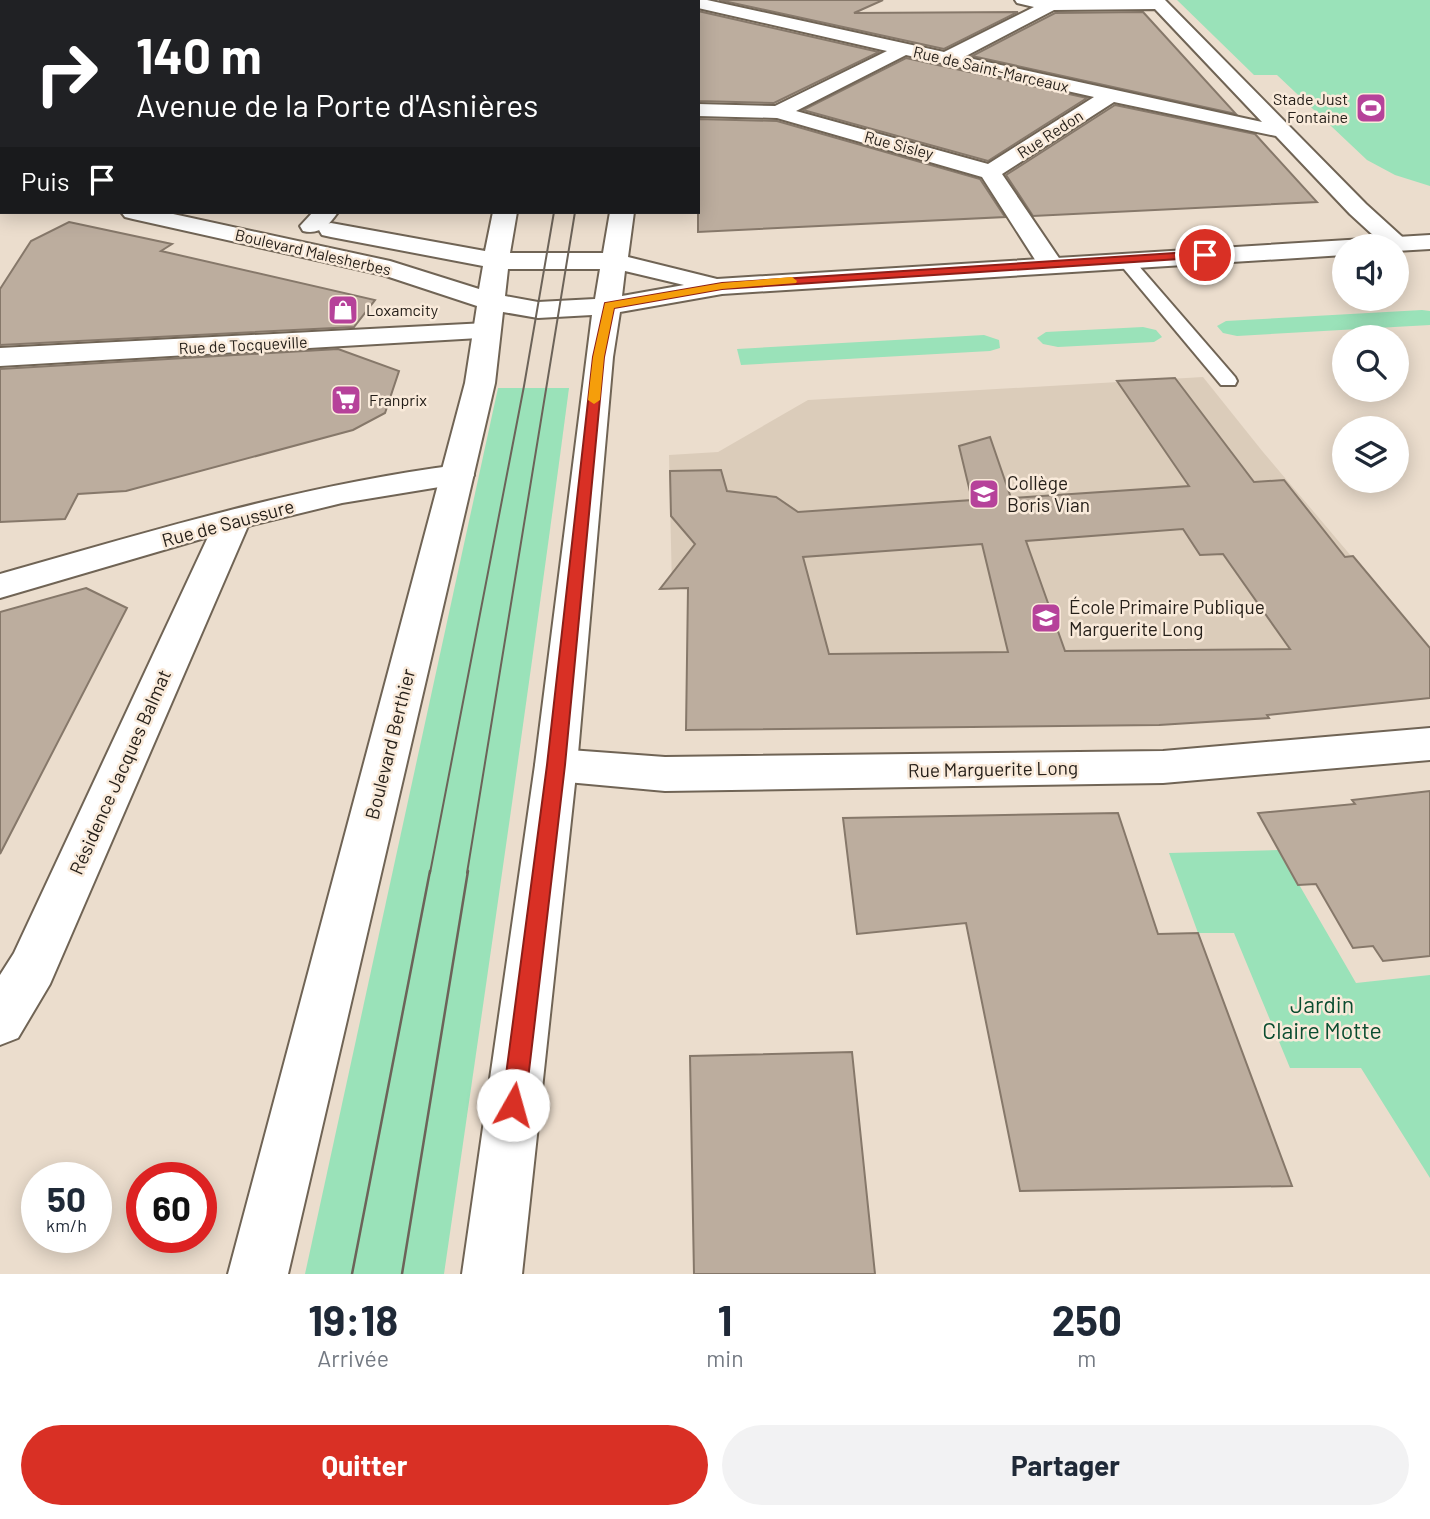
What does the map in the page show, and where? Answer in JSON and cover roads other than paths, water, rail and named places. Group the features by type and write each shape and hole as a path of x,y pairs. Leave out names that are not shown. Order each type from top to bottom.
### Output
{"street":[{"path":"1023,0 1051,5 1158,2 1358,209 1387,234"},
{"name":"Rue de Saint-Marceaux","path":"700,3 1110,96 1284,131"},
{"path":"947,58 1051,5"},
{"path":"764,18 787,8"},
{"path":"778,112 904,49"},
{"name":"Rue Redon","path":"990,172 1110,96"},
{"name":"Rue Sisley","path":"700,110 778,112 969,163 990,172"},
{"path":"990,172 1050,264"},
{"name":"Boulevard Malesherbes","path":"142,214 390,269 491,302 538,310 609,306 722,286"},
{"name":"Boulevard Berthier","path":"258,1274 480,383 505,214"},
{"path":"492,1274 556,765 598,357 609,306 613,261 622,214"},
{"name":"Boulevard Malesherbes","path":"309,220 496,261 613,261 722,286"},
{"path":"1409,243 1430,242"},
{"path":"722,286 1332,248"},
{"name":"Rue de Tocqueville","path":"0,358 486,331"},
{"name":"Rue de Saussure","path":"0,586 233,520 380,484 458,475"},
{"name":"Résidence Jacques Balmat","path":"0,1021 32,968 233,520"},
{"name":"Rue Marguerite Long","path":"556,765 665,774 1163,767 1430,744"}],"lane":[{"path":"1125,260 1228,381"}],"tram line":[{"path":"430,873 524,386 554,214"},
{"path":"467,873 575,214"},
{"path":"352,1274 430,871"},
{"path":"402,1274 468,871"}],"place":[{"name":"Stade Just Fontaine","path":"1371,108"},
{"name":"Loxamcity","path":"343,310"},
{"name":"Franprix","path":"346,400"},
{"name":"Collège Boris Vian","path":"984,494"},
{"name":"École Primaire Publique Marguerite Long","path":"1046,618"}],"park label":[{"name":"Jardin Claire Motte","path":"1322,1018"}]}
